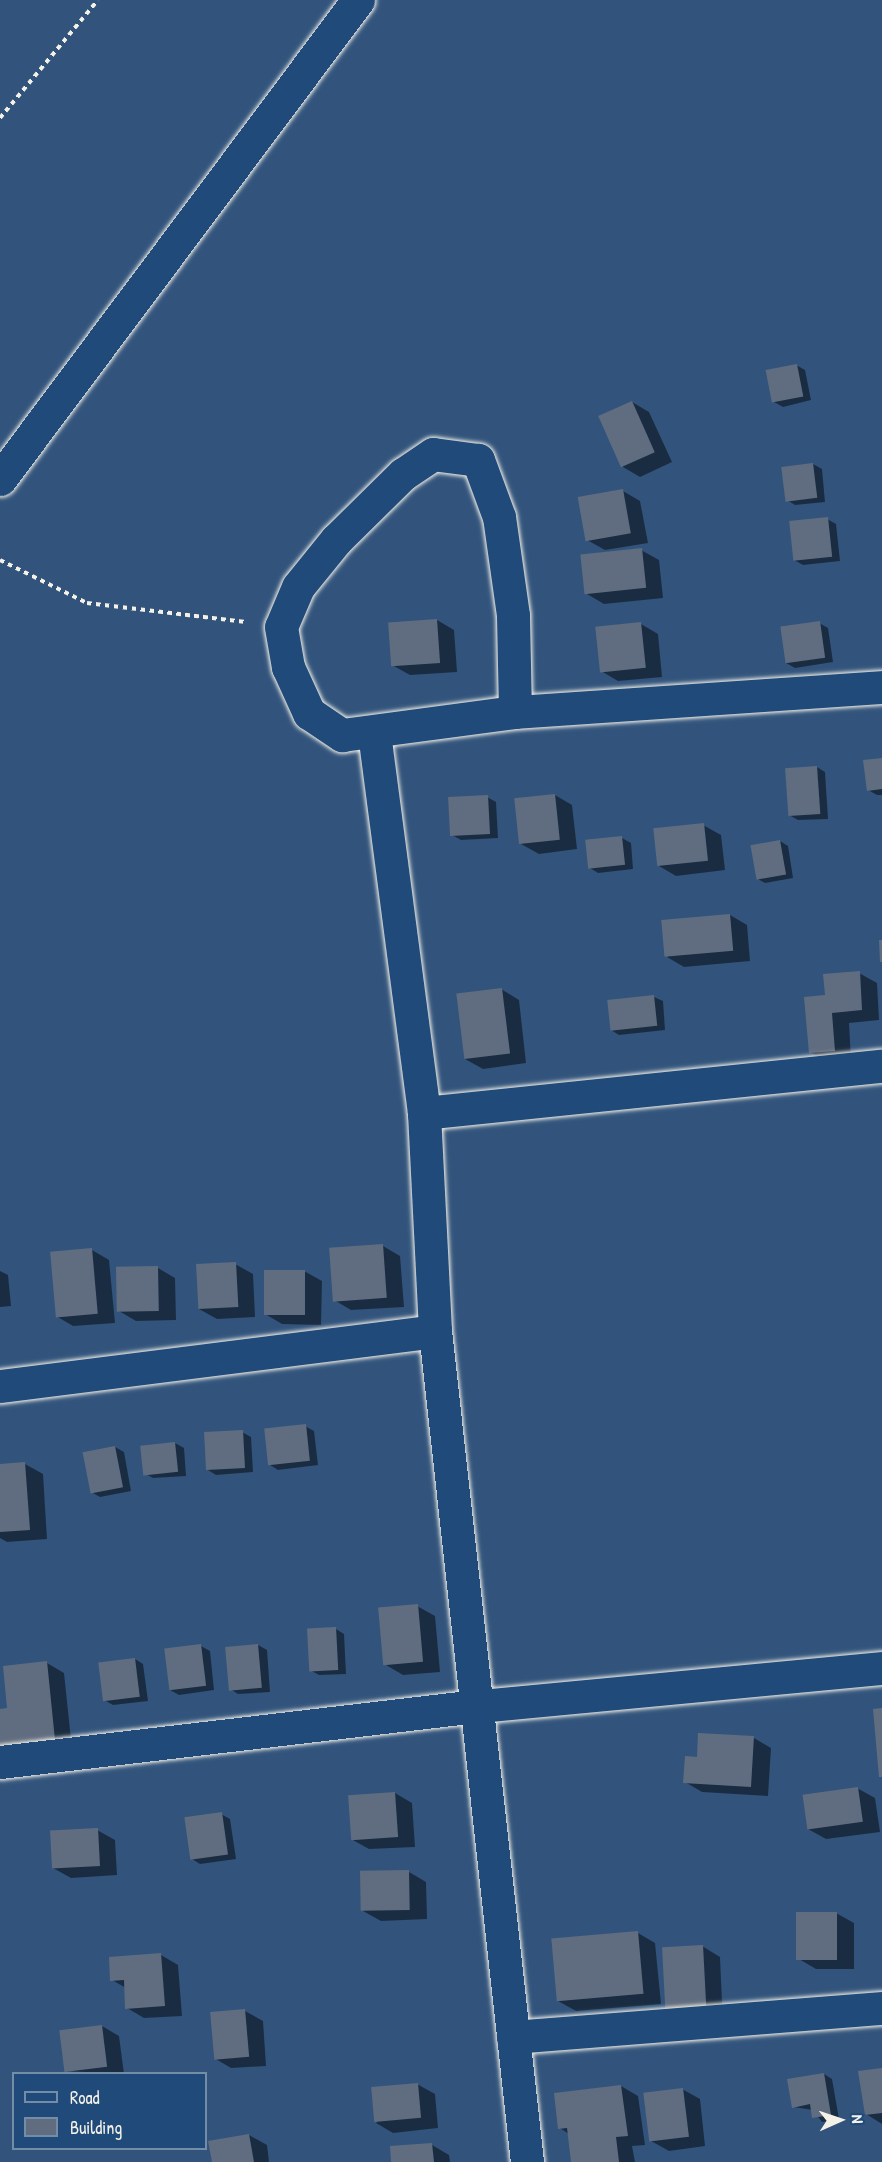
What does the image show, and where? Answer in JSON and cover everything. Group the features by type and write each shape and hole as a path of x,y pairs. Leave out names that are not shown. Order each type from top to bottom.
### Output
{"street":[{"path":"0,479 358,0"},
{"path":"515,712 513,615 499,518 478,460 433,454 403,474 298,587 281,627 288,667 309,713 342,735 374,733 515,712 882,687"},
{"path":"374,733 424,1113 435,1331 527,2162"},
{"path":"424,1113 882,1066"},
{"path":"0,1386 435,1331"},
{"path":"0,1762 478,1706 882,1668"},
{"path":"513,2037 882,2008"}],"path":[{"path":"0,118 98,0"},
{"path":"0,560 87,603 281,627"}],"building":[{"path":"797,364 803,396 772,402 766,370"},
{"path":"632,401 655,452 621,467 598,416"},
{"path":"813,463 817,498 786,502 781,467"},
{"path":"623,489 631,533 586,541 578,497"},
{"path":"828,517 832,557 793,561 789,521"},
{"path":"642,548 646,588 585,594 580,554"},
{"path":"437,619 440,663 391,666 388,622"},
{"path":"820,621 825,658 786,663 780,627"},
{"path":"641,622 646,668 600,673 595,627"},
{"path":"882,758 882,789 867,791 863,760"},
{"path":"817,766 820,814 788,816 785,768"},
{"path":"555,794 560,840 519,844 514,798"},
{"path":"488,795 490,834 450,836 448,797"},
{"path":"704,823 708,861 657,866 653,828"},
{"path":"622,836 625,865 588,869 585,840"},
{"path":"780,840 786,874 757,880 750,845"},
{"path":"730,914 733,951 664,957 661,920"},
{"path":"879,940 882,940 882,962 880,962"},
{"path":"860,971 862,1010 832,1013 835,1051 809,1053 804,997 825,995 823,974"},
{"path":"502,988 510,1054 464,1059 456,994"},
{"path":"654,995 657,1026 610,1031 607,1000"},
{"path":"383,1244 387,1298 333,1302 329,1248"},
{"path":"92,1248 98,1314 56,1317 50,1252"},
{"path":"236,1262 238,1307 198,1309 196,1264"},
{"path":"158,1266 159,1311 117,1312 116,1267"},
{"path":"264,1270 305,1270 305,1315 264,1315"},
{"path":"306,1424 310,1461 268,1465 264,1428"},
{"path":"243,1430 245,1468 206,1470 204,1432"},
{"path":"175,1442 178,1472 143,1475 140,1446"},
{"path":"115,1446 123,1487 91,1494 83,1452"},
{"path":"25,1462 30,1530 0,1532 0,1464"},
{"path":"418,1604 423,1662 383,1665 378,1607"},
{"path":"336,1627 338,1670 309,1671 307,1629"},
{"path":"201,1644 206,1686 169,1690 164,1649"},
{"path":"258,1644 262,1688 229,1691 225,1647"},
{"path":"135,1658 140,1697 103,1701 98,1663"},
{"path":"47,1661 55,1740 0,1746 0,1709 7,1708 3,1666"},
{"path":"882,1708 882,1777 879,1777 873,1709"},
{"path":"698,1733 754,1736 751,1787 683,1783 685,1756 697,1757"},
{"path":"858,1787 863,1822 807,1829 803,1795"},
{"path":"395,1792 398,1837 351,1840 348,1795"},
{"path":"222,1812 228,1855 190,1860 184,1817"},
{"path":"98,1828 100,1866 52,1868 50,1831"},
{"path":"409,1870 410,1910 361,1911 360,1871"},
{"path":"796,1912 837,1912 837,1960 796,1960"},
{"path":"638,1931 643,1994 557,2001 551,1939"},
{"path":"703,1945 707,2015 666,2017 662,1947"},
{"path":"161,1953 165,2006 125,2009 124,1980 110,1981 109,1957"},
{"path":"245,2009 249,2057 214,2060 210,2012"},
{"path":"102,2025 107,2067 64,2072 59,2030"},
{"path":"882,2068 882,2113 865,2115 858,2071"},
{"path":"824,2073 831,2115 812,2118 810,2104 792,2108 787,2079"},
{"path":"418,2083 421,2118 374,2122 371,2087"},
{"path":"621,2085 628,2136 616,2137 619,2162 571,2162 567,2128 558,2129 554,2093"},
{"path":"683,2088 689,2137 649,2142 643,2093"},
{"path":"249,2134 254,2162 212,2162 208,2141"},
{"path":"432,2143 434,2162 391,2162 390,2146"}]}
